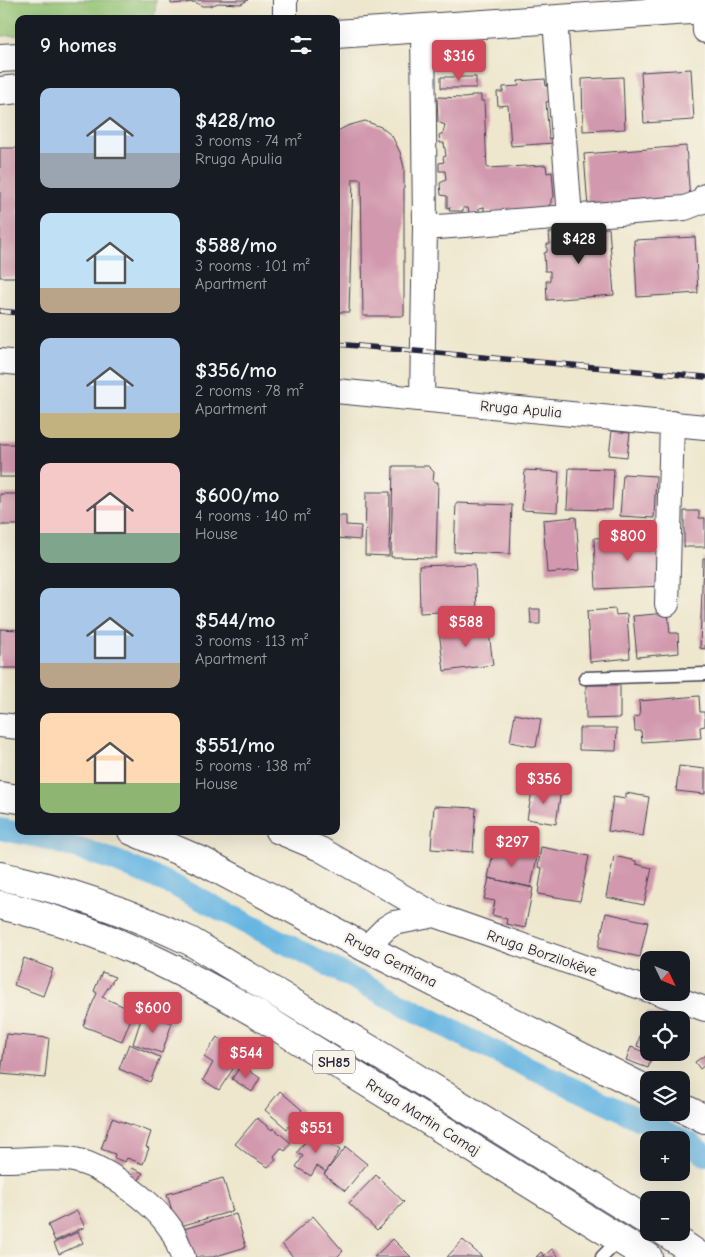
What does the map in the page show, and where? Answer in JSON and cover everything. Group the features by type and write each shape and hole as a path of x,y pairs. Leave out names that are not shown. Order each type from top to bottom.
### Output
{"main road":[{"path":"342,36 555,20 705,17"},
{"path":"0,58 15,57"},
{"path":"0,91 15,89"},
{"path":"0,796 15,798"},
{"name":"Rruga Gentiana","path":"141,835 202,861 366,948 640,1086"},
{"name":"Rruga Martin Camaj","path":"0,876 20,880 112,908 190,941 382,1056 640,1216"},
{"name":"Rruga Martin Camaj","path":"0,905 50,918 92,932 198,980 255,1013 611,1248 648,1257"},
{"path":"690,1112 705,1119"},
{"path":"678,1241 702,1257"}],"street":[{"path":"285,0 285,15"},
{"path":"555,20 570,217"},
{"path":"422,399 425,228 423,29"},
{"path":"425,228 684,208 703,201 705,196"},
{"path":"0,361 15,363"},
{"name":"Rruga Apulia","path":"340,391 705,427"},
{"path":"667,604 672,423"},
{"path":"0,725 15,727"},
{"name":"Rruga Borzilokëve","path":"287,835 320,849 435,915 640,987"},
{"path":"366,948 386,928 394,923 435,915"},
{"path":"682,1001 705,1009"},
{"path":"0,1160 69,1159 94,1166 149,1204 171,1229 183,1257"}],"lane":[{"path":"586,678 705,674"}],"green space":[{"path":"0,0 156,0 154,15 15,15 15,35 0,36"}],"building":[{"path":"171,0 248,0 241,4 218,3 202,6 195,2 171,4"},
{"path":"691,69 694,120 644,123 641,72"},
{"path":"441,77 476,77 476,88 441,88"},
{"path":"623,77 625,129 583,131 582,79"},
{"path":"545,79 546,86 551,86 552,101 546,102 549,139 553,138 554,143 511,146 508,105 498,106 497,92 503,92 503,87 519,86 518,81"},
{"path":"471,95 481,95 481,101 484,101 487,168 546,165 547,173 552,172 554,197 545,210 484,212 484,207 479,208 479,213 469,213 468,208 463,208 463,211 449,211 450,207 447,208 447,196 441,195 440,183 446,180 445,171 439,171 439,163 444,162 443,157 446,156 444,143 440,143 439,135 443,133 445,125 438,122 437,97 464,98 471,97"},
{"path":"365,121 381,127 392,136 400,152 404,167 404,316 363,316 361,179 353,179 349,312 340,312 340,130"},
{"path":"686,146 690,200 588,208 584,154"},
{"path":"0,148 15,148 15,277 0,277"},
{"path":"609,228 614,295 547,300 546,281 550,281 550,271 545,271 544,253 547,252 547,244 550,244 549,233"},
{"path":"695,237 698,293 637,297 634,240"},
{"path":"612,431 630,433 627,457 609,455"},
{"path":"0,444 15,444 15,477 0,477"},
{"path":"393,466 428,466 434,472 433,482 438,482 436,558 391,557"},
{"path":"569,468 614,469 612,510 567,509"},
{"path":"525,470 559,472 557,512 522,510"},
{"path":"623,474 656,476 654,518 620,516"},
{"path":"366,492 390,492 389,556 365,555"},
{"path":"0,494 15,494 15,525 0,525"},
{"path":"456,503 512,505 510,554 454,552"},
{"path":"684,511 699,511 699,518 705,518 705,547 684,547"},
{"path":"340,516 346,516 346,525 361,526 360,540 340,538"},
{"path":"576,517 580,570 547,573 543,520"},
{"path":"661,535 663,586 596,589 594,538"},
{"path":"703,558 705,558 705,649 700,648"},
{"path":"475,564 477,610 420,613 419,566"},
{"path":"530,609 540,609 540,624 531,624"},
{"path":"615,609 616,615 627,614 630,658 590,662 587,611"},
{"path":"668,613 670,633 678,633 679,653 637,657 633,616"},
{"path":"488,625 493,665 444,671 439,631"},
{"path":"0,629 15,630 15,668 0,668"},
{"path":"586,685 620,685 620,718 586,719"},
{"path":"699,696 700,712 704,712 705,719 705,726 700,727 701,738 642,742 641,731 635,731 634,717 640,716 639,701"},
{"path":"515,714 541,719 536,747 510,742"},
{"path":"579,728 617,728 616,751 579,750"},
{"path":"679,766 705,769 705,794 676,791"},
{"path":"533,786 561,790 556,824 527,819"},
{"path":"626,793 649,797 643,836 608,831 613,797 626,799"},
{"path":"434,806 476,808 473,852 431,849"},
{"path":"541,847 589,856 580,901 538,894 542,868 538,867"},
{"path":"494,848 537,857 531,887 488,878"},
{"path":"614,856 636,861 636,864 652,868 644,905 606,897"},
{"path":"489,878 533,888 525,928 506,924 507,919 492,915 495,901 484,899"},
{"path":"606,913 648,922 640,957 598,948"},
{"path":"24,958 53,969 43,996 14,985"},
{"path":"102,972 115,977 102,997 134,1011 122,1041 83,1026 97,993 94,991"},
{"path":"142,1016 150,1019 151,1016 172,1023 162,1053 133,1044"},
{"path":"6,1034 49,1038 45,1078 1,1074"},
{"path":"640,1036 640,1047 637,1046"},
{"path":"217,1037 243,1054 219,1090 203,1080 213,1063 204,1057"},
{"path":"129,1044 160,1057 150,1082 119,1069"},
{"path":"631,1047 640,1050 640,1061 651,1061 648,1068 626,1060"},
{"path":"705,1055 705,1065 700,1069 695,1062"},
{"path":"241,1065 260,1078 252,1092 232,1079"},
{"path":"280,1091 302,1110 287,1129 265,1110"},
{"path":"112,1118 151,1132 146,1147 149,1148 143,1164 127,1158 125,1162 114,1158 115,1154 101,1149"},
{"path":"257,1118 291,1143 285,1151 281,1148 274,1156 276,1160 268,1167 235,1144"},
{"path":"303,1118 314,1125 308,1135 296,1128"},
{"path":"312,1131 340,1150 326,1172 317,1166 311,1176 296,1167 303,1156 297,1153"},
{"path":"346,1147 367,1164 345,1191 324,1174"},
{"path":"132,1168 143,1173 139,1180 128,1175"},
{"path":"376,1175 404,1202 377,1230 349,1203"},
{"path":"223,1178 233,1211 177,1227 167,1194"},
{"path":"77,1211 85,1227 55,1241 48,1225"},
{"path":"236,1214 246,1247 213,1257 188,1257 180,1230"},
{"path":"313,1216 343,1251 337,1257 293,1257 282,1244"},
{"path":"78,1232 83,1243 59,1254 54,1243"},
{"path":"393,1239 411,1257 374,1257"},
{"path":"463,1240 482,1257 447,1257"},
{"path":"552,1249 559,1257 536,1257 541,1252 544,1256"}],"waterway":[{"path":"0,829 15,832"},
{"path":"29,835 114,860 173,885 481,1045 690,1143 705,1155"}],"railway":[{"path":"0,311 15,313"},
{"path":"340,344 705,377"}]}
